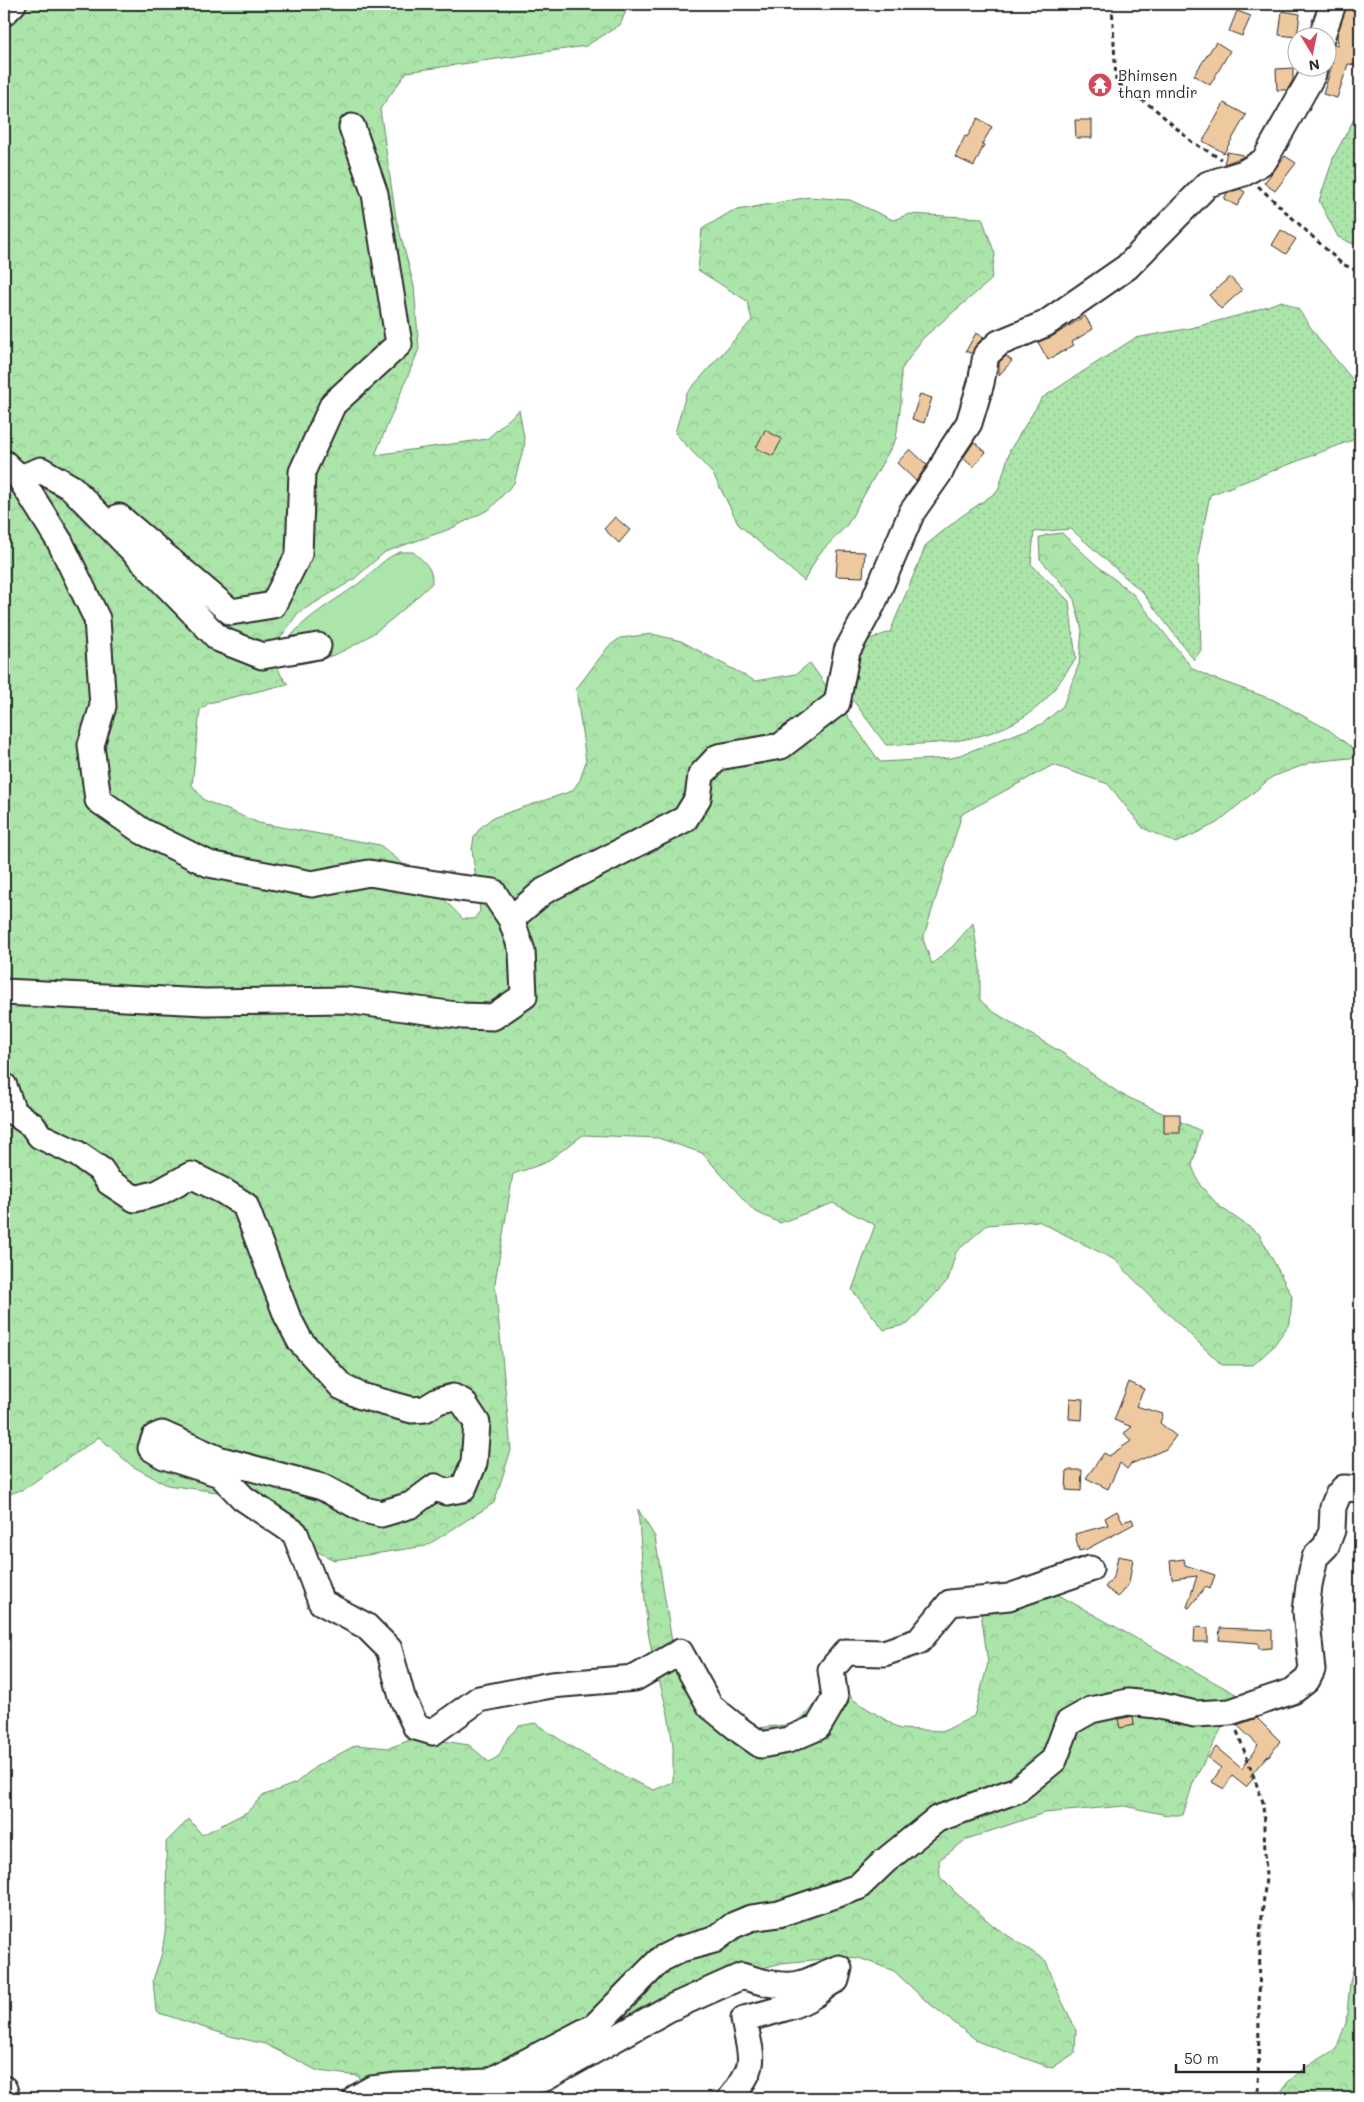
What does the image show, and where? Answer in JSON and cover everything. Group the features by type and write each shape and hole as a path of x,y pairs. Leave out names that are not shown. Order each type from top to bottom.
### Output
{"street":[{"path":"4,13 13,4"},
{"path":"1325,28 1332,4"},
{"path":"511,919 544,891 686,819 698,798 701,775 718,757 781,746 837,703 846,651 874,603 912,512 940,472 948,455 969,424 981,383 986,355 999,343 1045,324 1127,267 1208,184 1244,173 1264,161 1311,78"},
{"path":"12,471 41,470 111,510 232,612 273,605 299,554 302,472 333,404 399,344 375,194 352,127"},
{"path":"4,992 205,1002 345,1000 463,1016 493,1017 524,996 522,951 511,919 493,892 369,873 312,884 209,864 142,831 98,800 91,745 103,706 97,619 60,542 12,471"},
{"path":"72,488 219,639 262,656 318,646"},
{"path":"4,1086 13,1112 32,1125 40,1136 76,1153 101,1170 109,1182 135,1199 158,1193 191,1175 245,1204 287,1316 300,1341 342,1387 360,1396 412,1410 425,1409 438,1401 453,1397 463,1402 477,1423 474,1462 463,1489 446,1492 435,1487 411,1505 382,1514 365,1510 322,1487 218,1459 162,1434 155,1437 151,1448 164,1456 220,1474 243,1498 295,1533 321,1602 366,1626 390,1649 402,1697 416,1727 433,1732 479,1699 551,1685 635,1678 680,1652 710,1706 741,1732 761,1744 788,1740 818,1727 835,1698 831,1670 846,1652 884,1653 919,1641 950,1603 1008,1597 1090,1569"},
{"path":"488,2082 595,2026 661,1959 681,1949 714,1940 734,1925 751,1918 779,1914 858,1888 885,1861 937,1819 1018,1790 1054,1760 1068,1723 1091,1710 1128,1702 1156,1704 1195,1714 1230,1712 1292,1690 1306,1680 1312,1670 1306,1612 1315,1557 1326,1546 1332,1530 1333,1507 1338,1495 1344,1488 1360,1489"},
{"path":"356,2098 372,2089 397,2086 488,2082 517,2085 545,2078 668,2009 742,1976 759,1982 781,1985 802,1984 839,1968 836,1980 825,1985 814,1995 779,2010 744,2019 752,2057 750,2070 731,2098"},
{"path":"4,2089 7,2098"}],"path":[{"path":"1112,4 1116,82 1155,109 1192,142 1244,173 1342,264 1360,272"},
{"path":"1230,1712 1263,1802 1266,1877 1260,1936 1258,2098"}],"green space":[{"path":"4,4 629,4 620,25 586,46 407,72 380,109 396,218 414,286 419,349 375,455 487,439 519,410 525,443 514,483 490,509 450,529 385,552 353,580 298,613 271,651 281,675 288,684 209,703 200,710 192,785 204,800 259,823 380,845 435,890 463,919 474,919 480,911 472,849 474,837 480,828 492,818 572,791 580,780 586,761 576,689 608,647 620,638 652,634 681,641 755,681 796,674 810,663 880,762 952,758 1042,724 1063,706 1079,664 1082,630 1073,596 1040,559 1039,538 1062,533 1094,563 1133,594 1193,669 1274,700 1329,730 1360,754 1360,757 1312,762 1272,777 1217,823 1176,843 1143,828 1108,784 1053,765 962,814 923,939 932,964 953,946 973,923 980,967 980,1000 992,1011 1064,1054 1119,1093 1201,1131 1192,1166 1200,1185 1219,1206 1259,1234 1292,1296 1290,1323 1272,1348 1253,1365 1222,1365 1115,1260 1038,1221 987,1225 956,1252 948,1280 908,1324 884,1330 852,1290 875,1225 833,1203 780,1223 754,1211 702,1153 658,1138 583,1135 545,1163 513,1174 495,1283 511,1450 494,1503 426,1546 334,1560 272,1529 231,1494 167,1485 132,1466 99,1437 24,1489 4,1496"},
{"path":"1360,108 1360,247 1338,237 1319,201 1334,156"},
{"path":"809,197 850,200 893,220 909,214 982,218 995,254 991,280 923,338 901,370 901,402 896,439 847,525 819,554 804,581 739,525 713,474 675,433 686,394 752,320 747,301 698,270 702,229 732,211"},
{"path":"1282,301 1298,309 1321,342 1360,388 1360,437 1210,495 1198,555 1201,650 1194,660 1142,592 1071,529 1034,532 1031,564 1069,601 1076,659 1041,704 1024,717 1006,727 968,739 948,742 886,745 849,695 864,641 890,632 926,545 959,518 998,491 1010,450 1042,398 1135,338 1191,328 1244,314"},
{"path":"400,552 413,552 424,562 431,573 432,583 417,598 385,625 350,648 311,662 289,665 283,660 284,648 298,628 363,580 384,561"},
{"path":"638,1509 655,1537 673,1648 747,1729 794,1724 843,1679 852,1699 900,1729 944,1731 974,1716 988,1663 981,1613 988,1586 1048,1589 1241,1697 1230,1712 1193,1783 1183,1815 1167,1815 1124,1806 1044,1813 967,1839 939,1860 940,1877 957,1894 995,1927 1046,1961 1059,1995 1076,2030 1075,2053 1052,2068 979,2042 926,2001 894,1971 859,1958 844,1957 782,1963 717,1980 595,2043 533,2098 374,2098 358,2076 318,2071 265,2044 230,2036 156,2012 153,1980 162,1953 167,1919 166,1842 189,1819 202,1835 247,1812 262,1796 296,1783 315,1767 356,1745 389,1748 418,1737 469,1745 489,1762 499,1756 508,1737 519,1726 535,1723 593,1760 654,1790 673,1782 673,1746 668,1714 647,1626"},
{"path":"1360,1884 1360,1937 1352,1893"},
{"path":"1360,1942 1360,2098 1277,2098 1287,2083 1303,2069 1336,2049 1346,2023 1350,1982"}],"building":[{"path":"1347,4 1356,4 1359,50 1357,65 1348,64 1337,98 1323,94 1328,78 1336,78 1337,35"},
{"path":"1237,11 1251,16 1242,36 1229,31"},
{"path":"1282,11 1300,14 1298,28 1286,28 1286,36 1279,35"},
{"path":"1216,42 1230,51 1210,85 1194,75"},
{"path":"1286,68 1286,78 1293,78 1287,90 1277,90 1276,69"},
{"path":"1224,103 1246,115 1224,153 1203,141"},
{"path":"978,118 992,127 982,144 984,145 974,166 955,157 965,136 967,137"},
{"path":"1075,120 1092,120 1092,138 1076,138"},
{"path":"1227,152 1243,155 1243,157 1224,164"},
{"path":"1285,156 1296,163 1275,191 1264,183"},
{"path":"1240,189 1245,192 1237,206 1224,199 1227,193"},
{"path":"1281,230 1296,239 1286,254 1272,245"},
{"path":"1230,277 1242,290 1221,309 1209,295"},
{"path":"1085,316 1093,329 1072,342 1074,345 1048,360 1038,342 1053,336"},
{"path":"976,333 984,337 976,345 972,354 966,351"},
{"path":"1006,356 1012,361 999,375 999,362"},
{"path":"920,394 932,398 924,423 912,419"},
{"path":"765,430 782,439 773,456 756,448"},
{"path":"974,442 986,452 973,467 963,458"},
{"path":"910,449 927,465 916,481 897,463"},
{"path":"615,517 630,530 619,543 604,529"},
{"path":"838,551 865,552 863,577 836,576"},
{"path":"1164,1114 1180,1114 1180,1133 1164,1133"},
{"path":"1129,1382 1144,1389 1136,1406 1163,1414 1160,1423 1176,1436 1166,1449 1131,1464 1127,1469 1120,1463 1108,1489 1086,1478 1104,1453 1109,1456 1131,1441 1124,1433 1132,1427 1114,1420"},
{"path":"1070,1398 1083,1399 1082,1420 1069,1419"},
{"path":"1067,1470 1082,1470 1081,1491 1066,1490"},
{"path":"1117,1511 1123,1522 1132,1519 1134,1524 1087,1549 1079,1551 1075,1534 1108,1525 1105,1518"},
{"path":"1118,1556 1133,1559 1129,1583 1118,1597 1105,1587 1114,1576"},
{"path":"1184,1559 1185,1565 1215,1575 1210,1589 1205,1587 1189,1608 1187,1607 1197,1576 1172,1579 1170,1561"},
{"path":"1195,1627 1208,1628 1208,1642 1194,1642"},
{"path":"1220,1628 1272,1630 1272,1648 1259,1649 1258,1643 1219,1640"},
{"path":"1133,1717 1134,1725 1120,1728 1118,1719"},
{"path":"1257,1718 1280,1741 1269,1757 1267,1756 1250,1776 1253,1779 1246,1787 1232,1776 1224,1789 1212,1782 1221,1768 1208,1758 1216,1747 1242,1769 1258,1745 1237,1725"}],"place":[{"name":"Bhimsen than mndir","path":"1100,85"}]}
